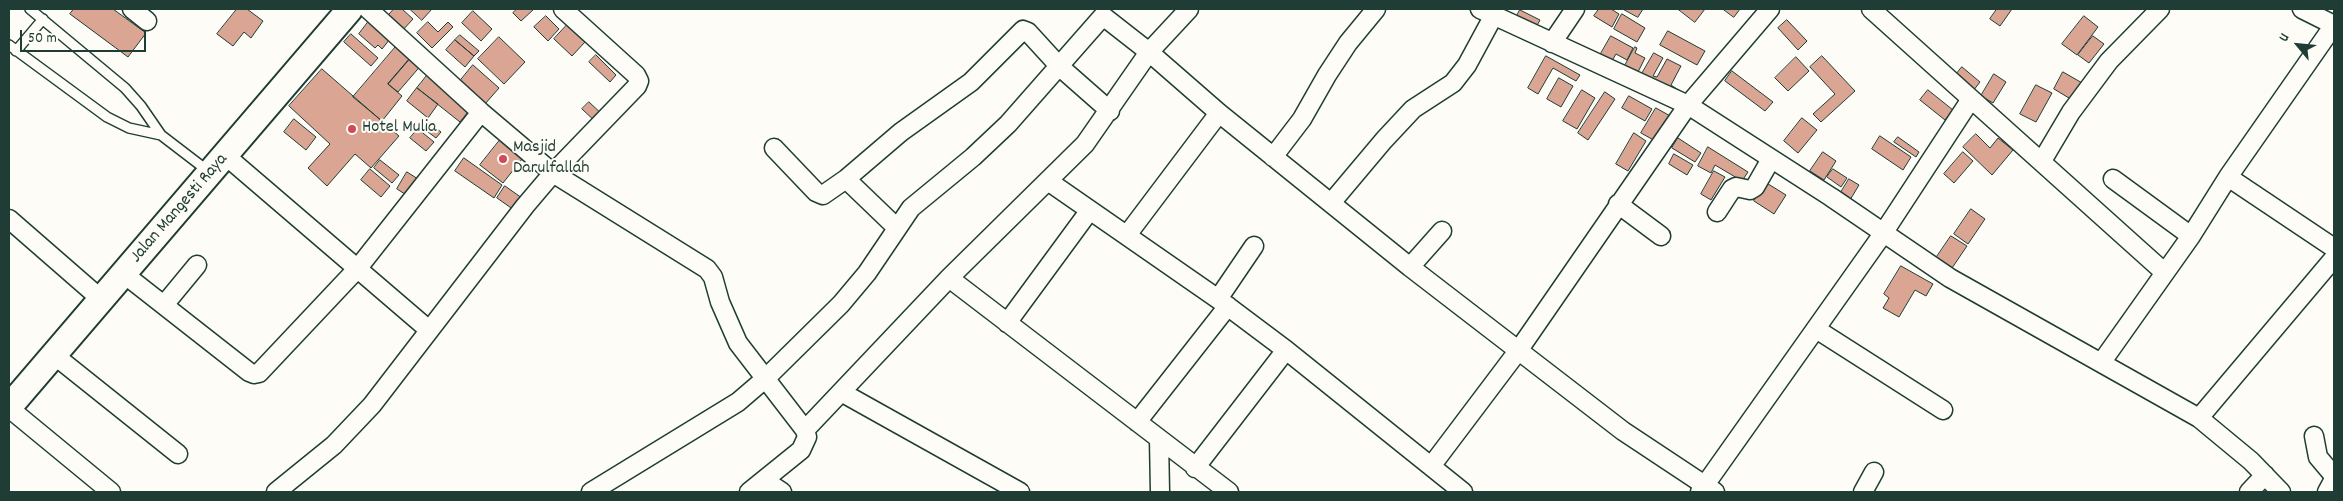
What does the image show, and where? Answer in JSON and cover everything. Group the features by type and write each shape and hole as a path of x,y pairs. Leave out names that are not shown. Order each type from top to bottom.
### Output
{"street":[{"path":"132,9 147,20"},
{"name":"Jalan Mangesti Raya","path":"9,408 350,9"},
{"path":"368,9 481,112 553,173 707,269 738,343 805,430 807,437 800,450 750,492"},
{"path":"276,492 334,444 365,412 553,173 639,83 636,75 563,9"},
{"path":"805,430 949,278 1085,144 1110,111 1149,52 1189,9"},
{"path":"1273,157 1302,119 1348,43 1376,9"},
{"path":"1552,43 1575,9"},
{"path":"1432,465 1518,350 1688,105 1770,9"},
{"path":"1871,9 2164,272"},
{"path":"2042,161 2071,112 2108,61 2160,9"},
{"path":"2101,363 2191,236 2228,177 2334,25 2302,9"},
{"path":"591,492 738,402 766,378 841,304 867,273 911,208 973,157 1008,124 1060,67 1099,12 1149,52 1219,113 1410,267 1623,431 1706,490 1883,233 1971,100"},
{"path":"1331,203 1413,109 1452,83 1467,65 1487,12 1688,105 1950,278 2199,418 2251,461 2281,492"},
{"path":"774,148 820,195 846,179 901,132 971,82 1023,30 1028,32 1060,67 1110,111"},
{"path":"124,274 249,372 256,374 358,268 481,112"},
{"path":"1127,235 1219,113"},
{"path":"1717,212 1732,189 1736,187 1750,190 1755,187 1771,159"},
{"path":"218,164 358,268 429,330"},
{"path":"2228,177 2334,248"},
{"path":"846,179 897,228"},
{"path":"2113,179 2191,236"},
{"path":"1048,181 1223,302 1432,465 1460,491"},
{"path":"1618,204 1661,236"},
{"path":"1007,323 1090,210"},
{"path":"9,219 102,300"},
{"path":"1410,267 1442,231"},
{"path":"1137,422 1223,302 1254,246"},
{"path":"2199,418 2334,258"},
{"path":"164,305 197,264"},
{"path":"949,278 1195,468 1229,492"},
{"path":"1816,329 1943,410"},
{"path":"1195,468 1286,350"},
{"path":"54,355 178,454"},
{"path":"841,392 1020,492"},
{"path":"9,408 111,492"},
{"path":"2314,436 2318,457 2334,478 2327,492"},
{"path":"1159,440 1160,492"},
{"path":"1863,492 1874,472"},
{"path":"2249,492 2265,475"},
{"path":"764,480 782,492"}],"lane":[{"path":"30,9 125,88 141,106 161,135"},
{"path":"43,19 12,48 107,117 129,128 161,135 218,164"}],"building":[{"path":"74,9 113,9 146,33 128,57 70,14"},
{"path":"237,9 247,9 263,21 251,38 244,32 233,46 217,34"},
{"path":"394,9 402,9 413,19 401,32 386,18"},
{"path":"410,9 432,9 422,20"},
{"path":"517,9 534,9 521,21 513,13"},
{"path":"1599,9 1611,9 1619,14 1612,27 1594,16"},
{"path":"1623,9 1643,9 1638,17"},
{"path":"1678,9 1705,9 1695,22"},
{"path":"1723,9 1740,9 1734,17"},
{"path":"1997,9 2012,9 2000,26 1990,19"},
{"path":"1520,10 1540,20 1533,33 1513,23"},
{"path":"473,11 492,29 481,41 462,23"},
{"path":"1622,14 1645,28 1637,42 1614,29"},
{"path":"546,16 559,29 548,41 534,27"},
{"path":"2084,16 2098,27 2077,55 2062,44"},
{"path":"1787,20 1807,41 1798,50 1778,28"},
{"path":"369,21 390,39 382,49 378,45 375,48 359,34"},
{"path":"428,22 438,32 448,22 453,27 432,48 417,33"},
{"path":"567,25 585,42 572,56 554,39"},
{"path":"1668,31 1705,51 1697,65 1660,45"},
{"path":"351,34 378,58 371,66 344,42"},
{"path":"460,35 479,51 474,56 455,40"},
{"path":"1611,36 1633,48 1627,60 1616,54 1610,64 1599,57"},
{"path":"2093,36 2104,44 2089,63 2078,55"},
{"path":"499,37 525,62 504,84 478,59"},
{"path":"455,40 474,56 465,67 446,50"},
{"path":"399,43 413,55 388,84 402,96 382,121 353,97"},
{"path":"1635,47 1637,48 1635,53 1645,58 1634,80 1621,73"},
{"path":"1654,53 1663,58 1653,76 1657,77 1667,59 1681,66 1671,85 1680,91 1676,98 1640,77"},
{"path":"413,55 423,63 398,92 388,84"},
{"path":"596,55 616,75 610,82 589,62"},
{"path":"1546,56 1580,75 1576,81 1553,68 1538,94 1528,88"},
{"path":"1822,56 1855,91 1821,122 1813,114 1835,94 1810,67"},
{"path":"1796,57 1809,71 1788,91 1775,78"},
{"path":"473,65 499,88 485,104 460,81"},
{"path":"1962,67 1980,82 1973,91 1955,76"},
{"name":"Hotel Mulia","path":"322,69 399,136 371,168 355,154 327,186 308,168 330,144 289,106"},
{"path":"1732,71 1773,102 1765,111 1725,81"},
{"path":"2063,72 2084,84 2074,101 2054,89"},
{"path":"429,73 472,107 460,122 417,88"},
{"path":"1994,74 2006,82 1993,103 1981,96"},
{"path":"1559,78 1573,86 1561,107 1547,99"},
{"path":"2036,85 2052,93 2036,122 2020,114"},
{"path":"417,88 438,104 428,118 407,101"},
{"path":"1582,90 1595,98 1577,129 1563,121"},
{"path":"1928,90 1953,110 1945,120 1920,100"},
{"path":"1605,92 1615,99 1588,140 1578,133"},
{"path":"1629,96 1652,109 1645,121 1622,108"},
{"path":"589,102 604,116 597,123 582,109"},
{"path":"1656,108 1672,117 1657,142 1641,133"},
{"path":"1802,118 1817,130 1798,153 1784,141"},
{"path":"294,119 316,137 306,150 284,132"},
{"path":"425,120 441,132 436,138 420,126"},
{"path":"418,129 434,142 426,151 410,138"},
{"path":"1634,133 1646,141 1628,171 1616,164"},
{"path":"1976,134 1990,148 1998,138 2013,150 1992,175 1963,147"},
{"name":"Masjid Darulfallah","path":"504,135 526,154 503,183 480,165"},
{"path":"1880,136 1911,157 1903,170 1872,149"},
{"path":"1898,137 1919,152 1916,157 1894,142"},
{"path":"1678,138 1701,153 1695,162 1672,148"},
{"path":"1708,147 1748,172 1742,181 1715,165 1711,173 1698,166"},
{"path":"1823,152 1836,161 1824,180 1810,171"},
{"path":"1963,152 1973,161 1954,183 1944,174"},
{"path":"1674,154 1693,165 1687,175 1669,164"},
{"path":"464,158 502,185 494,198 455,171"},
{"path":"380,160 399,175 392,183 374,168"},
{"path":"370,169 390,186 381,197 361,180"},
{"path":"1833,169 1847,178 1841,187 1827,177"},
{"path":"1714,171 1725,177 1711,200 1701,194"},
{"path":"407,172 418,179 408,196 397,189"},
{"path":"1849,179 1859,185 1847,205 1837,199"},
{"path":"1765,182 1786,195 1774,214 1754,201"},
{"path":"505,186 522,198 514,210 497,198"},
{"path":"1971,209 1985,219 1968,244 1954,234"},
{"path":"1951,236 1967,246 1952,268 1936,258"},
{"path":"1901,266 1933,284 1926,296 1915,290 1899,317 1883,308 1889,298 1884,294"}],"place":[{"name":"Hotel Mulia","path":"352,129"},
{"name":"Masjid Darulfallah","path":"503,159"}]}
